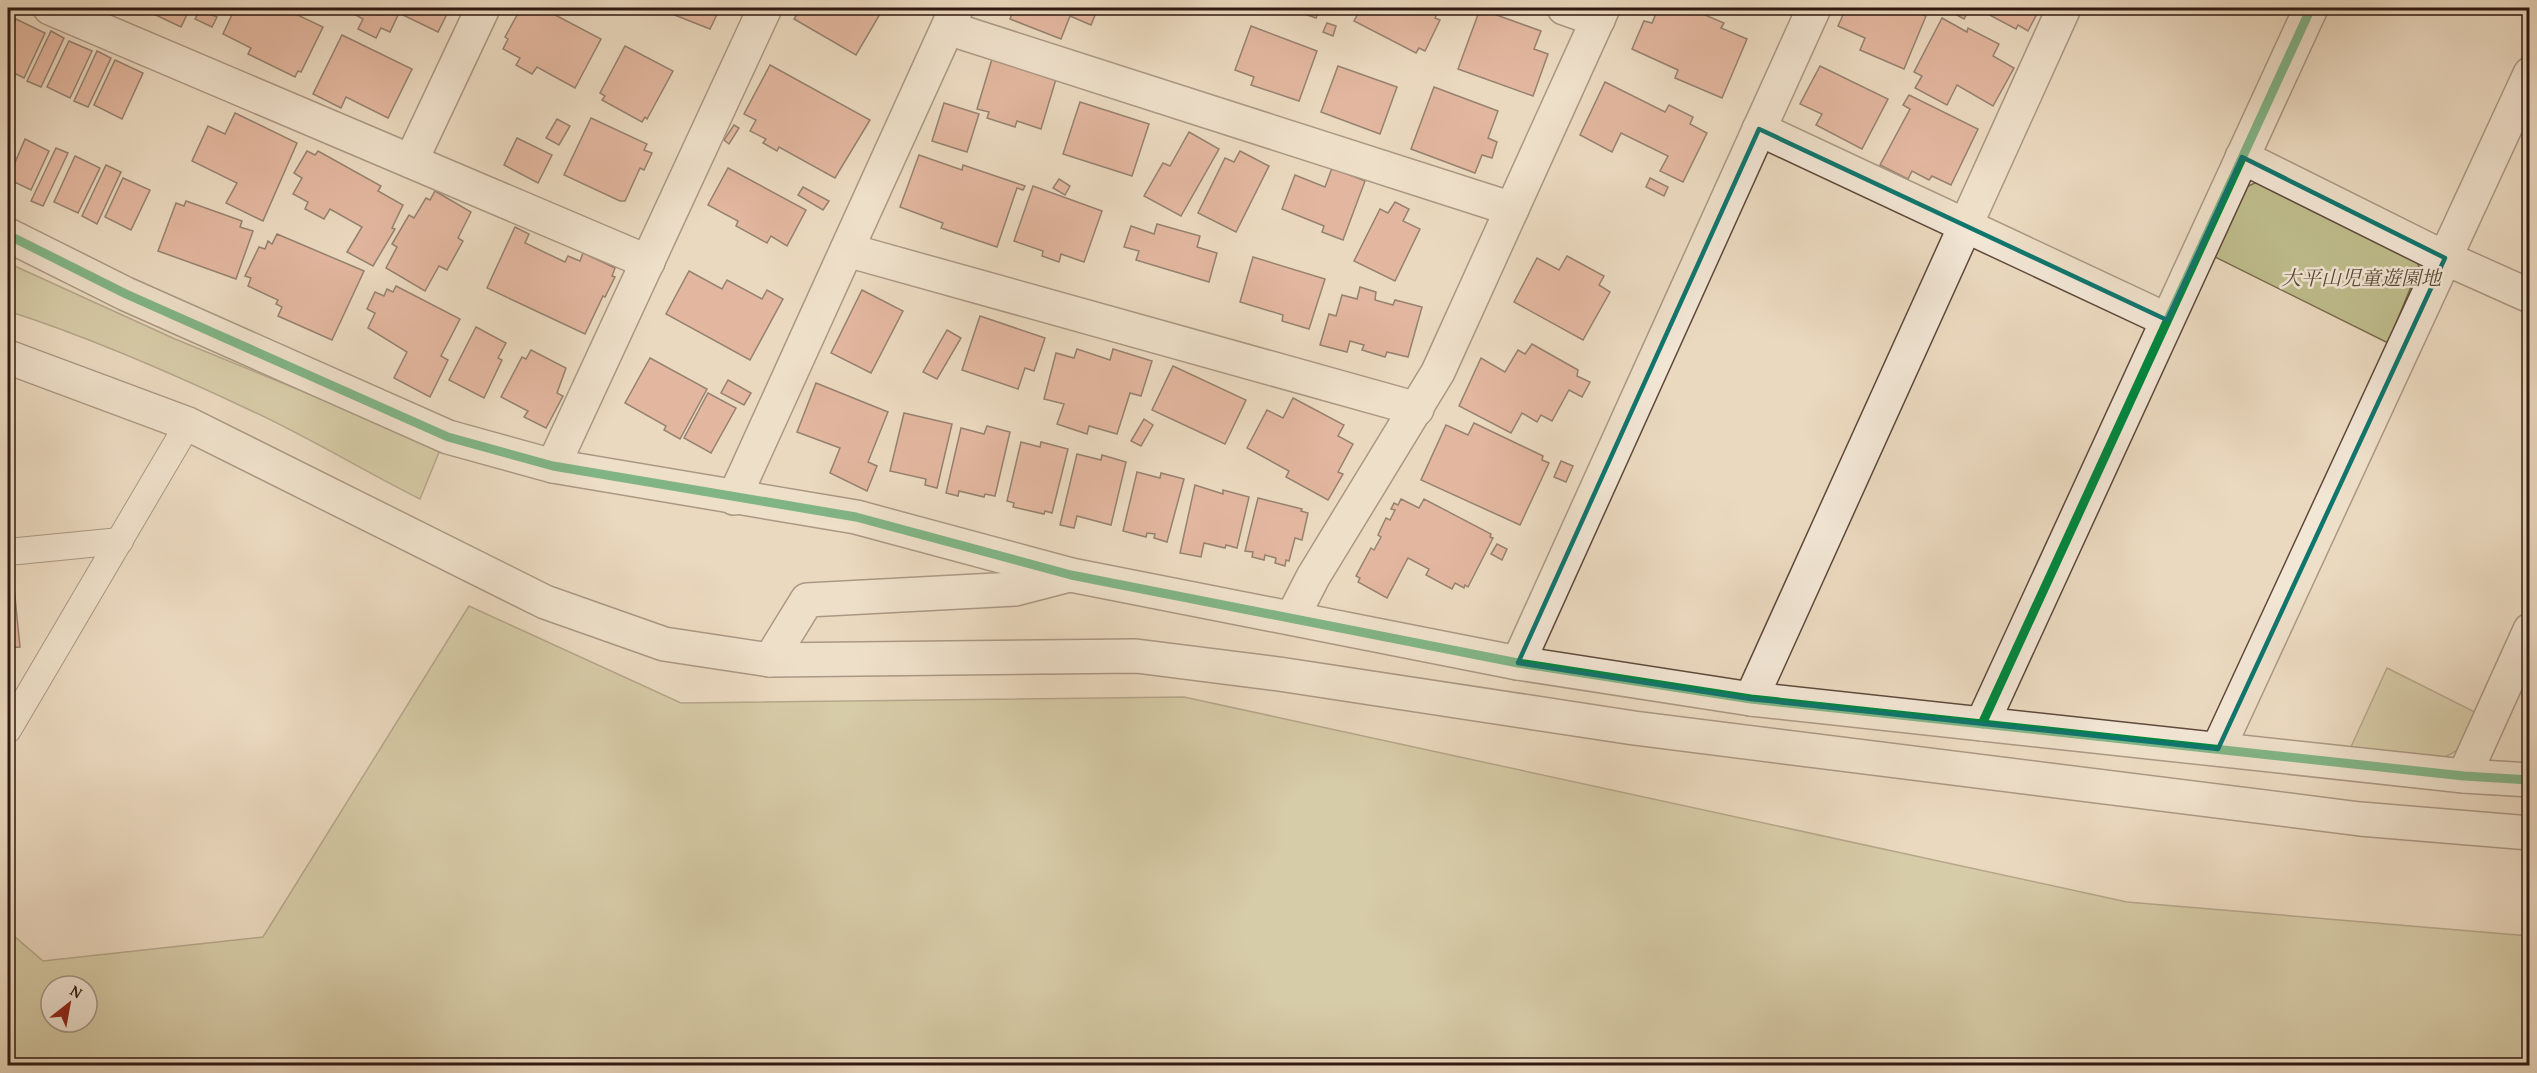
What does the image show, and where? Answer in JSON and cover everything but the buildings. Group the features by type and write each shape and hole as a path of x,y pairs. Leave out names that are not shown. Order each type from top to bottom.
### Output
{"street":[{"path":"51,8 648,262"},
{"path":"411,161 483,8"},
{"path":"553,466 765,8"},
{"path":"1292,618 1313,577 1418,409 1438,372 1601,14 1564,8"},
{"path":"1518,663 1814,8"},
{"path":"1751,699 2064,8"},
{"path":"1982,724 2311,8"},
{"path":"734,498 952,18 1512,208"},
{"path":"2218,749 2529,74"},
{"path":"1759,129 2167,320"},
{"path":"2242,157 2445,258 2529,296"},
{"path":"8,235 126,294 448,437 553,466 856,517 1071,575 1518,663 1751,699 2464,776 2529,780"},
{"path":"847,250 1418,409"},
{"path":"8,357 188,424 545,602 664,644 770,660 1136,656 1279,674 1681,734 2360,819 2529,833"},
{"path":"770,660 807,600 1016,589 1071,575"},
{"path":"2464,776 2529,630"}],"lane":[{"path":"8,730 188,424"},
{"path":"8,552 120,541"}],"highlighted area":[{"path":"1759,129 2167,320 2242,157 2445,258 2218,749 1751,699 1518,663"}],"green space":[{"name":"大平山児童遊園地","path":"2261,180 2414,254 2419,267 2388,343 2209,254 2242,189"},
{"path":"8,263 175,339 370,419 442,445 420,499 275,422 194,384 102,345 8,311"},
{"path":"469,606 681,703 1184,697 2127,902 2529,936 2529,1065 8,1065 8,931 43,961 263,937"},
{"path":"2387,668 2475,712 2460,749 2441,759 2350,749"}],"cycle path":[{"path":"1982,724 2311,8"},
{"path":"8,235 126,294 448,437 553,466 856,517 1071,575 1518,663 1751,699 2464,776 2530,780"}]}
